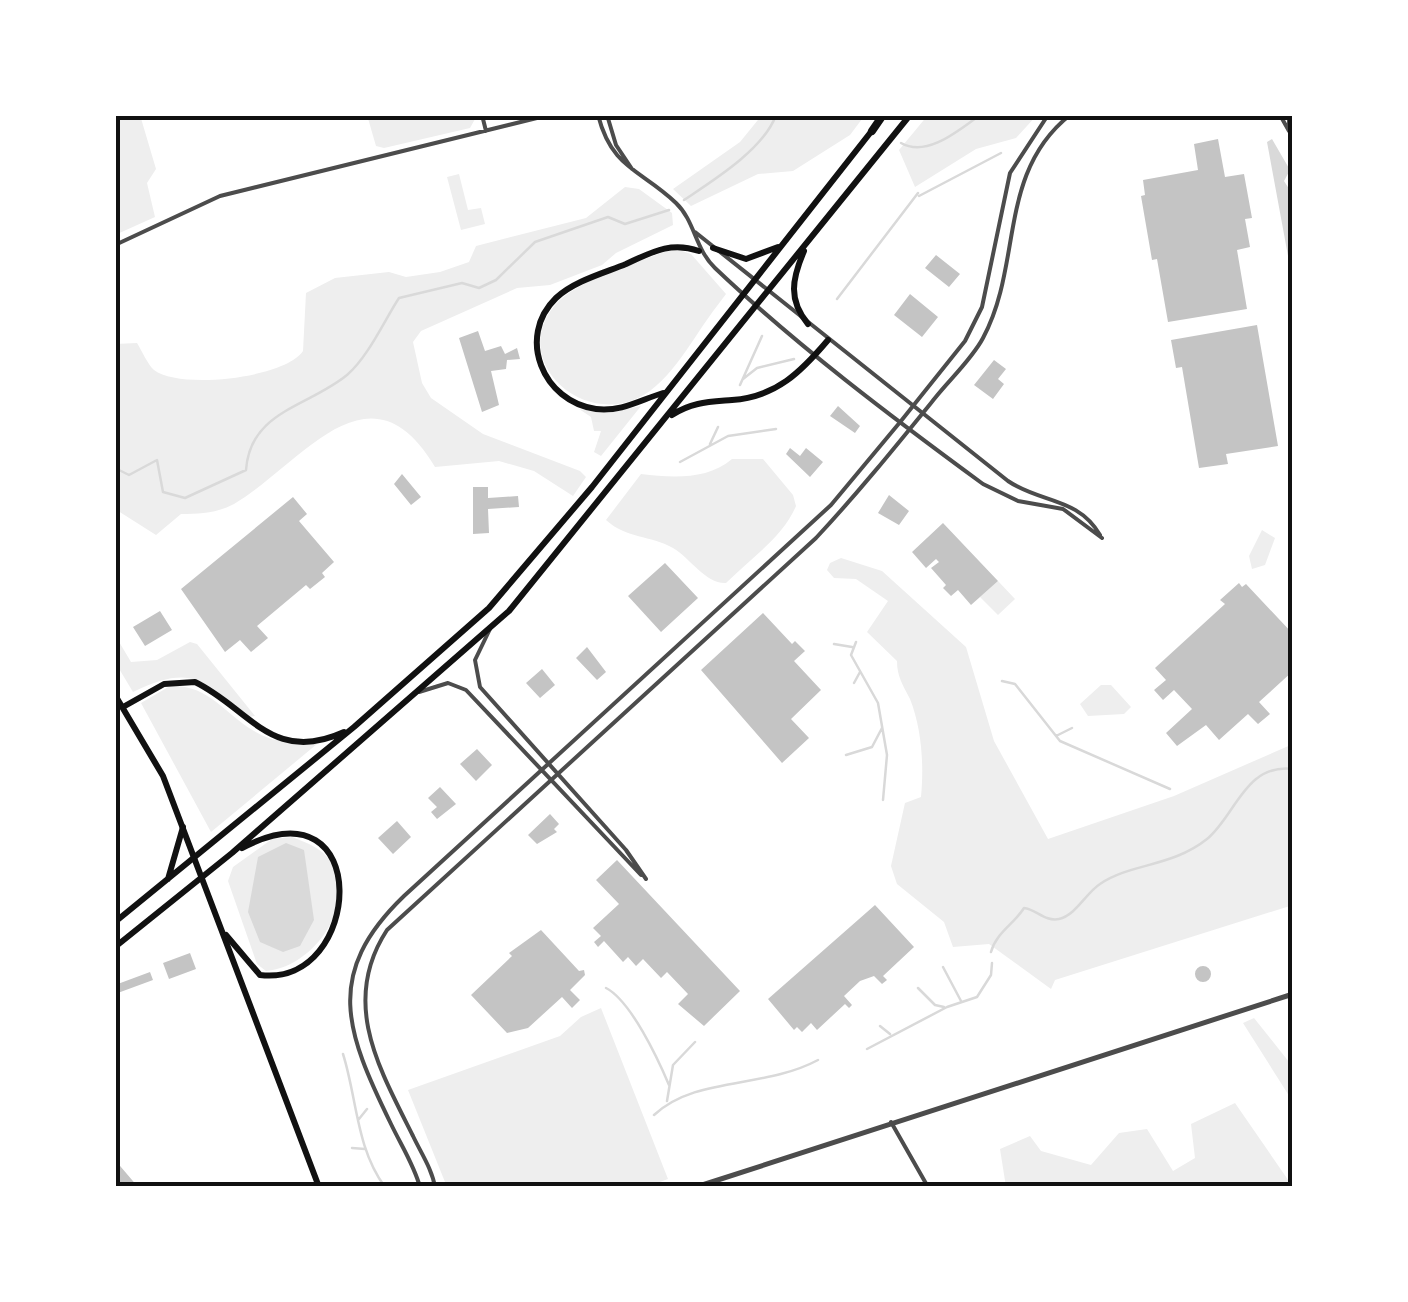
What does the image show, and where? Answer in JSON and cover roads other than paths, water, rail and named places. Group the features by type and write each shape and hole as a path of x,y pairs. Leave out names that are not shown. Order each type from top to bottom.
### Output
{"highway":[{"path":"872,131 884,115"}],"main road":[{"path":"115,946 232,853 490,629 667,418 910,115"},
{"path":"115,922 354,728 488,608 666,392 872,131"},
{"path":"807,243 793,284 799,313 808,324"},
{"path":"666,392 619,409 574,402 553,387 542,370 537,350 538,329 550,305 572,287 670,246 699,250"},
{"path":"713,248 746,259 779,247"},
{"path":"667,418 692,404 773,390 796,376 828,340"},
{"path":"122,707 179,680 212,690 252,725 279,738 316,740 354,728"},
{"path":"115,695 163,776 319,1187"},
{"path":"168,880 183,827"},
{"path":"226,935 260,975 280,974 318,950 336,924 342,888 342,874 328,850 297,834 273,834 232,853"}],"street":[{"path":"482,115 486,130"},
{"path":"115,245 220,196 550,115"},
{"path":"598,115 612,153 678,204 699,250 742,292 994,491 1062,509 1102,538 1076,508 1018,488 691,229"},
{"path":"607,115 616,145 636,172"},
{"path":"420,1187 359,1046 350,1001 353,965 376,924 830,505 901,421 966,341 982,308 1010,172 1048,115"},
{"path":"435,1187 372,1041 363,1003 366,970 387,930 816,538 911,428 983,339 1000,290 1022,178 1048,136 1070,115"},
{"path":"1280,115 1289,131 1289,115"},
{"path":"419,692 448,683 466,690 646,879 476,680 474,660 490,629"},
{"path":"696,1187 1293,994"},
{"path":"891,1122 928,1187"}],"waterway":[{"path":"684,200 750,152 776,115"},
{"path":"901,143 911,147 932,145 980,115"},
{"path":"919,196 1001,153"},
{"path":"837,299 918,193"},
{"path":"115,468 129,475 157,460 163,492 185,498 246,470 250,450 269,422 347,375 369,349 399,298 462,283 479,288 496,280 535,242 608,217 625,224 669,210"},
{"path":"740,385 762,336"},
{"path":"743,379 757,368 794,359"},
{"path":"710,444 718,427"},
{"path":"680,462 728,436 776,429"},
{"path":"856,642 851,655 878,703 887,755 883,800"},
{"path":"834,644 852,647"},
{"path":"854,683 860,672"},
{"path":"1002,681 1015,684 1060,741 1170,789"},
{"path":"846,755 872,747 882,728"},
{"path":"1056,736 1072,728"},
{"path":"991,952 1024,908 1049,919 1065,917 1112,877 1194,848 1217,829 1252,782 1277,769 1293,769"},
{"path":"867,1049 947,1007 977,997 991,975 992,963"},
{"path":"943,967 961,1001"},
{"path":"606,988 634,1018 669,1085"},
{"path":"918,988 935,1005 944,1007"},
{"path":"880,1026 890,1034"},
{"path":"667,1101 673,1065 695,1042"},
{"path":"343,1054 368,1156 385,1187"},
{"path":"654,1115 690,1094 776,1075 818,1060"},
{"path":"359,1119 367,1109"},
{"path":"352,1148 365,1149"}]}
